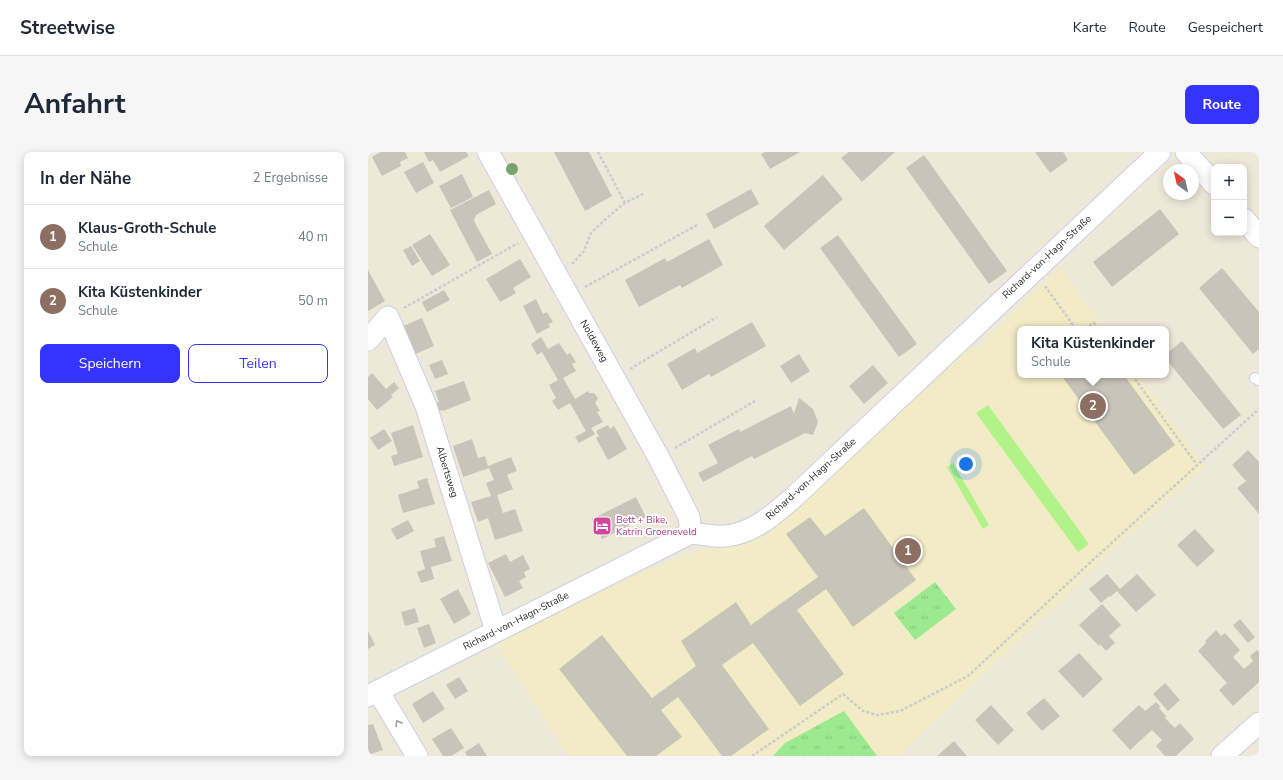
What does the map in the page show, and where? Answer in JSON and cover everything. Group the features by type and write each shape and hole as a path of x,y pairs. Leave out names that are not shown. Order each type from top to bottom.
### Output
{"street":[{"name":"Noldeweg","path":"488,152 659,458 689,517 691,533"},
{"name":"Richard-von-Hagn-Straße","path":"373,693 691,533 726,536 740,533 756,526 776,513 1160,152"},
{"path":"1186,152 1211,181"},
{"path":"1247,223 1259,237"},
{"path":"368,340 388,317"},
{"name":"Albertsweg","path":"388,317 426,406 496,631"},
{"path":"373,693 417,756"},
{"path":"1222,756 1259,723"}],"path":[{"path":"598,152 625,203"},
{"path":"557,274 569,268 584,251 591,233 610,215 625,203 643,194"},
{"path":"569,296 697,226"},
{"path":"388,317 534,234"},
{"path":"1033,270 1074,326"},
{"path":"615,379 717,317"},
{"path":"1134,378 1197,465"},
{"path":"659,458 755,400"},
{"path":"752,756 843,694 863,711 877,715 900,711 968,676 1259,409"}],"shaded area":[{"path":"1060,268 1102,326 1017,326 1017,378 1140,378 1205,467 1123,540 898,756 568,756 496,643 631,576 683,556 723,545 961,349 977,348"}],"green space":[{"path":"988,405 1089,544 1078,552 976,413"},
{"path":"953,463 989,525 983,529 947,467"},
{"path":"935,582 956,609 915,640 894,613"},
{"path":"844,711 877,756 773,756 785,743"}],"building":[{"path":"381,152 405,152 408,158 400,162 401,166 382,176 372,157"},
{"path":"424,152 466,152 469,156 440,172 433,160 429,162"},
{"path":"554,152 589,152 612,196 585,211"},
{"path":"765,152 800,152 770,169 761,154"},
{"path":"849,152 895,152 862,182 841,158"},
{"path":"1035,152 1063,152 1068,160 1050,173"},
{"path":"924,155 1007,271 989,284 906,168"},
{"path":"423,162 434,183 416,193 404,172"},
{"path":"462,174 473,197 451,208 439,186"},
{"path":"823,175 843,199 784,250 764,226"},
{"path":"751,189 759,204 714,229 706,214"},
{"path":"489,190 496,204 476,215 474,221 492,254 477,262 450,210"},
{"path":"1160,209 1179,234 1112,287 1093,262"},
{"path":"430,234 450,265 432,276 412,245"},
{"path":"838,235 917,344 899,357 820,248"},
{"path":"709,239 723,265 682,288 680,285 639,307 625,280 665,258 667,262"},
{"path":"411,246 420,261 412,266 403,250"},
{"path":"520,259 531,277 513,288 516,293 500,302 486,279"},
{"path":"1222,268 1259,312 1259,349 1253,354 1199,288"},
{"path":"368,270 385,301 368,311"},
{"path":"444,290 450,300 427,312 422,302"},
{"path":"536,299 543,314 547,312 553,322 548,324 550,327 537,334 523,306"},
{"path":"422,318 434,346 413,355 401,327"},
{"path":"752,322 766,346 711,377 709,374 682,390 667,364 695,348 697,353"},
{"path":"541,337 548,349 559,343 567,355 570,353 576,362 572,364 576,371 563,378 575,399 588,391 589,393 594,393 598,398 595,403 600,411 597,412 603,422 591,428 595,434 579,443 575,437 586,431 570,403 558,410 552,401 556,398 549,385 558,380 542,352 537,355 531,344"},
{"path":"1182,341 1241,415 1223,429 1169,363 1169,352"},
{"path":"799,354 810,371 791,383 780,366"},
{"path":"442,360 448,374 435,379 429,365"},
{"path":"873,365 888,383 864,404 849,386"},
{"path":"372,373 386,389 394,382 399,388 391,395 393,397 377,410 368,399 368,377"},
{"path":"1063,378 1126,378 1175,445 1134,475"},
{"path":"464,381 471,400 443,411 438,411 435,403 439,402 435,391"},
{"path":"799,398 813,409 818,422 813,435 805,433 754,459 752,456 703,482 698,473 718,463 708,445 739,429 740,432 791,406 794,414"},
{"path":"413,425 423,457 394,466 391,456 398,454 391,433"},
{"path":"608,425 610,429 614,426 627,449 608,460 596,438 599,436 596,431"},
{"path":"384,429 392,441 378,450 370,438"},
{"path":"472,439 478,458 485,456 488,466 511,457 517,471 507,475 513,489 497,495 503,513 515,509 523,531 495,540 488,518 478,522 471,502 491,496 486,483 494,480 489,468 463,477 453,446"},
{"path":"1248,450 1259,462 1259,514 1237,488 1246,481 1232,465"},
{"path":"427,478 435,504 403,513 398,495 419,488 417,481"},
{"path":"636,497 646,517 602,539 592,519"},
{"path":"864,508 916,580 853,627 826,589 797,610 844,674 800,706 753,643 722,665 769,729 731,756 722,756 678,697 661,710 682,737 656,756 627,756 559,669 602,635 652,698 696,666 681,641 736,602 751,625 818,577 786,534 810,517 825,536"},
{"path":"408,520 414,531 397,540 391,529"},
{"path":"1195,529 1215,551 1197,567 1177,545"},
{"path":"444,536 452,561 431,567 434,579 421,583 417,572 425,569 420,551 436,547 434,539"},
{"path":"506,554 510,562 523,555 530,569 524,572 526,577 519,581 523,588 505,597 488,563"},
{"path":"1107,574 1120,589 1137,574 1156,595 1136,612 1117,591 1101,603 1089,589"},
{"path":"458,589 471,614 454,624 440,599"},
{"path":"1102,604 1121,625 1109,636 1115,643 1106,651 1100,644 1099,646 1079,625"},
{"path":"415,608 419,622 405,626 401,612"},
{"path":"1240,619 1255,637 1248,643 1233,625"},
{"path":"429,624 436,643 424,648 417,628"},
{"path":"1216,630 1221,636 1225,633 1240,650 1233,657 1244,669 1253,661 1250,656 1257,650 1259,652 1259,682 1233,706 1219,690 1227,683 1198,651"},
{"path":"368,631 375,645 368,649"},
{"path":"1079,653 1103,679 1083,698 1058,671"},
{"path":"459,677 468,691 455,699 446,685"},
{"path":"1165,683 1180,700 1168,711 1153,694"},
{"path":"433,691 445,709 423,723 412,704"},
{"path":"1044,698 1060,716 1042,731 1026,713"},
{"path":"1156,702 1166,716 1165,718 1175,728 1180,723 1194,739 1176,756 1165,756 1156,746 1162,740 1152,730 1130,750 1112,730 1139,705 1145,711"},
{"path":"991,705 1014,730 998,745 975,720"},
{"path":"373,724 383,750 368,755 368,725"},
{"path":"451,728 464,748 451,756 443,756 432,739"},
{"path":"954,741 967,756 937,756"},
{"path":"479,743 487,756 467,756 465,752"}],"place":[{"name":"Kita Küstenkinder","path":"1093,406"},
{"name":"Bett + Bike, Katrin Groeneveld","path":"602,526"},
{"name":"Klaus-Groth-Schule","path":"908,551"}]}
